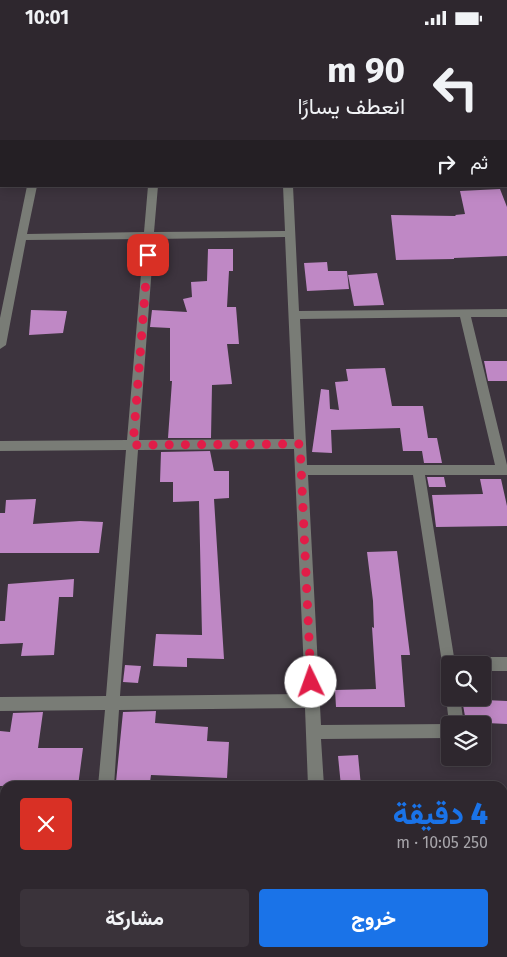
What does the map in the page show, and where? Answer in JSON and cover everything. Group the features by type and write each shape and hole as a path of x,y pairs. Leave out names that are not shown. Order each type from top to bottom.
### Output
{"street":[{"path":"0,345 32,187"},
{"path":"106,781 154,187"},
{"path":"288,187 316,781"},
{"path":"22,237 290,234"},
{"path":"301,470 505,470 465,313"},
{"path":"294,315 507,313"},
{"path":"0,446 300,444"},
{"path":"418,470 447,656"},
{"path":"491,666 507,664"},
{"path":"0,705 312,701"},
{"path":"314,732 441,731"}],"building":[{"path":"500,189 507,207 507,256 396,260 391,215 456,216 465,214 460,191"},
{"path":"208,249 233,249 233,271 229,271 227,307 236,307 239,344 227,344 232,384 212,385 211,438 168,438 172,381 170,381 170,328 150,327 152,310 187,312 183,299 192,297 191,282 207,281"},
{"path":"327,262 328,271 347,271 349,289 307,291 304,263"},
{"path":"377,273 384,305 354,306 348,275"},
{"path":"31,310 67,311 63,333 29,335"},
{"path":"484,361 507,361 507,381 488,381"},
{"path":"385,368 392,406 423,406 428,438 437,438 442,463 424,463 422,451 403,451 400,428 331,430 332,453 312,452 321,389 329,390 330,409 339,410 335,382 348,381 346,369"},
{"path":"210,451 214,471 229,471 229,498 214,499 224,659 187,658 187,667 153,666 156,634 202,635 199,501 173,502 173,482 160,482 161,452"},
{"path":"427,477 444,477 446,487 429,487"},
{"path":"480,479 501,479 507,506 507,526 436,527 432,495 483,494"},
{"path":"36,499 33,524 80,521 103,522 99,553 0,553 0,513 5,513 6,500"},
{"path":"397,551 410,655 401,655 405,707 336,707 335,690 376,689 372,627 374,628 373,601 367,552"},
{"path":"74,579 73,597 59,597 54,655 21,656 23,643 0,644 0,621 5,621 8,584"},
{"path":"125,665 141,666 138,683 123,682"},
{"path":"491,700 507,701 507,724 491,723 491,716 465,716 463,706 491,706"},
{"path":"156,711 155,723 208,727 207,741 229,742 227,778 151,775 150,781 116,781 123,712"},
{"path":"43,712 38,748 83,748 79,781 0,781 0,731 10,732 13,713"},
{"path":"358,755 361,781 340,781 338,756"}],"route":[{"path":"148,255 133,445 300,444 311,682"}]}
